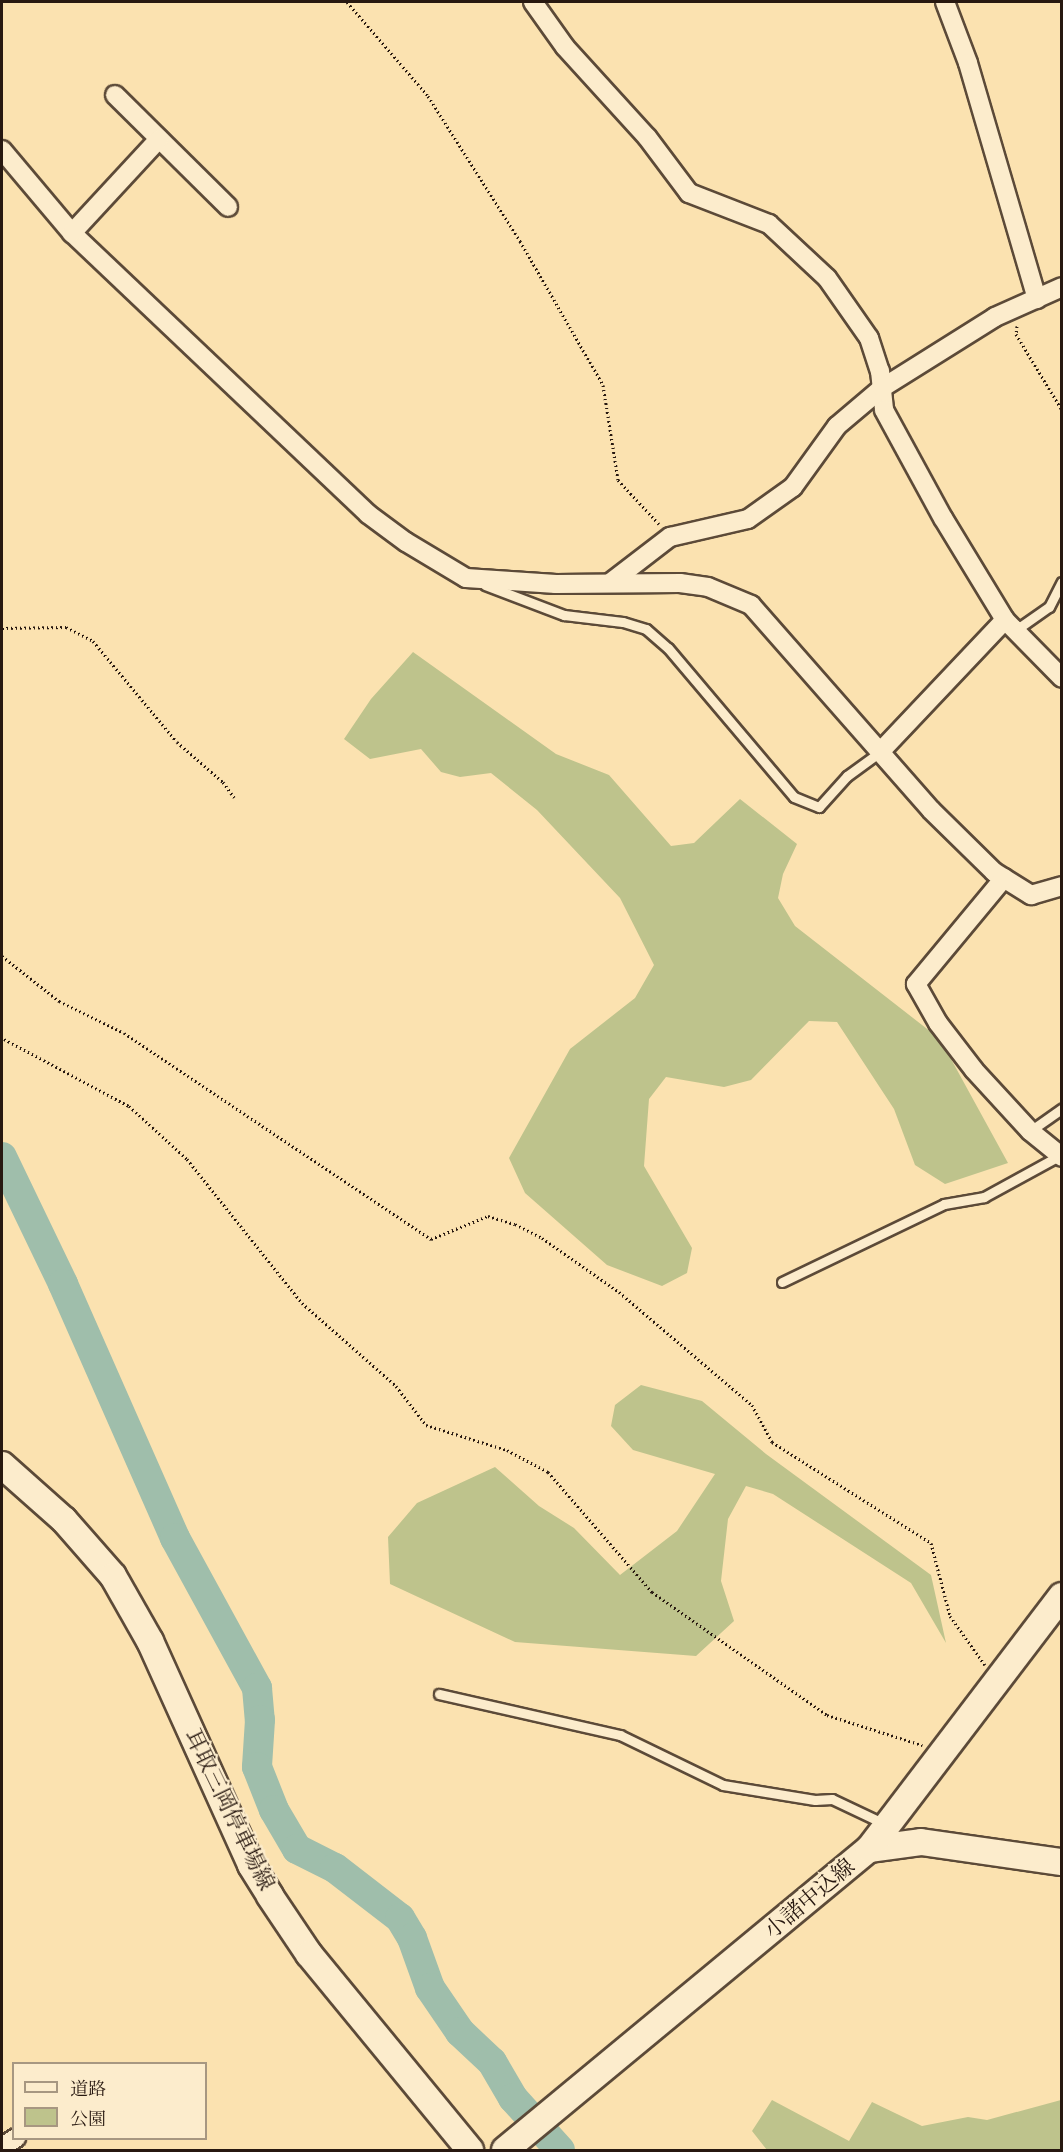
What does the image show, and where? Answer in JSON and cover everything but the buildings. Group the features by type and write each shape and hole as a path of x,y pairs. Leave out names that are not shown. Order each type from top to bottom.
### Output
{"main road":[{"name":"耳取三岡停車場線","path":"2,1465 64,1520 112,1576 150,1641 251,1865 265,1888 309,1954 470,2151"},
{"name":"小諸中込線","path":"505,2151 545,2113 672,2014 869,1849 1062,1596"},
{"path":"869,1849 921,1842 1062,1862"}],"street":[{"path":"533,2 565,47 647,137 689,193 769,224 826,278 869,339 882,388 884,410 1005,620 1062,678"},
{"path":"945,2 968,63 1036,299"},
{"path":"115,95 228,207"},
{"path":"72,233 159,139"},
{"path":"2,150 72,233 368,513 406,542 466,578 556,584 610,583 708,587 751,605 931,810 1004,878 1031,895 1062,886"},
{"path":"610,583 670,537 748,519 794,487 837,426 882,388 995,316 1062,287"},
{"path":"880,752 1005,620"},
{"path":"1004,878 916,984 938,1023 974,1070 1030,1131 1060,1157"}],"lane":[{"path":"466,578 564,615 623,622 646,629 668,648 795,797 802,801 819,807 847,776 880,752"},
{"path":"1005,620 1020,627 1048,607 1062,582"},
{"path":"1030,1131 1062,1109"},
{"path":"782,1282 944,1204 984,1197 1060,1157"},
{"path":"439,1694 620,1735 723,1785 815,1800 832,1799 887,1826"}],"path":[{"path":"347,2 428,96 520,241 603,385 618,480 670,537"},
{"path":"1018,306 1016,334 1062,410"},
{"path":"2,628 66,627 93,641 177,742 223,782 234,797"},
{"path":"2,956 59,1001 124,1033 431,1239 488,1216 515,1224 542,1238 619,1292 752,1405 772,1442 931,1543 950,1616 997,1680"},
{"path":"4,1039 129,1106 187,1159 302,1303 396,1386 426,1425 507,1450 548,1472 652,1592 827,1715 944,1753"}],"green space":[{"path":"413,652 556,754 609,775 671,846 694,843 740,799 797,844 783,874 778,898 795,926 940,1039 1008,1163 945,1184 915,1165 894,1109 837,1022 809,1021 751,1080 724,1087 666,1077 649,1099 644,1166 692,1248 687,1273 662,1286 607,1265 525,1193 509,1158 570,1049 635,998 654,965 620,898 537,810 491,773 460,777 441,772 421,749 370,759 344,739 371,699"},
{"path":"641,1385 702,1401 766,1454 931,1575 946,1643 911,1583 773,1494 746,1486 728,1519 721,1581 734,1621 696,1656 515,1642 390,1584 388,1537 417,1503 495,1467 539,1506 574,1528 620,1575 677,1531 715,1474 633,1450 611,1426 615,1405"},
{"path":"772,2100 849,2141 872,2102 922,2126 968,2117 987,2120 1061,2100 1061,2150 767,2150 752,2131"}],"waterway":[{"path":"2,1157 63,1284 175,1538 257,1688 260,1720 257,1767 274,1810 297,1849 335,1868 400,1918 412,1938 430,1988 460,2032 492,2062 513,2098 560,2150"}]}
